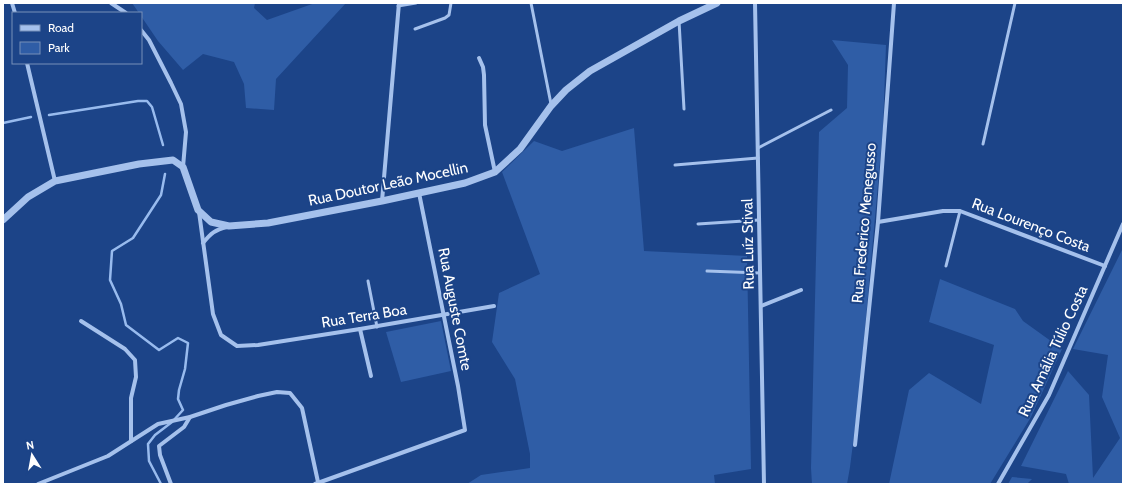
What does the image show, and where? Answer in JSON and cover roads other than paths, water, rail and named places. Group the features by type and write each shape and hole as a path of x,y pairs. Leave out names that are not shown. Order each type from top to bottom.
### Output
{"street":[{"path":"111,3 124,12"},
{"name":"Rua Doutor Leão Mocellin","path":"198,210 211,222 228,226 268,223 465,183 495,172 520,149 551,106 566,90 590,71 679,21 717,3"},
{"name":"Rua Luíz Stival","path":"755,3 764,484"},
{"name":"Rua Frederico Menegusso","path":"855,445 878,222 894,3"},
{"path":"382,201 398,4"},
{"path":"142,31 152,46 181,104 186,132 183,167 198,210 203,243"},
{"path":"479,58 483,67 484,75 485,125 495,172"},
{"path":"27,64 55,181"},
{"path":"3,220 28,197 55,181 160,161 173,160 183,167"},
{"name":"Rua Auguste Comte","path":"316,483 465,430 419,193"},
{"name":"Rua Lourenço Costa","path":"878,222 943,211 960,211 1105,266"},
{"name":"Rua Amália Túlio Costa","path":"998,484 1049,395 1123,224"},
{"path":"203,243 210,234 218,229 228,226"},
{"name":"Rua Terra Boa","path":"203,243 213,314 221,335 237,346 258,345 360,330 494,306"},
{"path":"761,306 801,290"},
{"path":"81,321 125,349 135,360 136,377 131,398 131,441"},
{"path":"360,330 371,376"},
{"path":"38,484 108,456 158,424 190,417 226,405 278,392 290,393 302,408 316,483"},
{"path":"171,484 160,455 159,446 184,427 190,417"}],"lane":[{"path":"398,4 416,3"},
{"path":"415,29 445,18 449,15 451,3"},
{"path":"531,3 551,106"},
{"path":"983,144 1015,3"},
{"path":"679,21 684,109"},
{"path":"758,148 831,110"},
{"path":"675,164 758,158"},
{"path":"946,266 960,211"},
{"path":"698,224 759,220"},
{"path":"707,271 760,273"},
{"path":"368,281 377,327"}],"waterway":[{"path":"49,115 138,101 147,101 152,107 163,145"},
{"path":"3,123 31,117"},
{"path":"161,484 149,461 148,444 155,435 172,422 183,410 178,399 185,369 188,343 178,338 159,350 126,325 121,304 110,280 112,251 133,238 161,195 165,174"}]}
